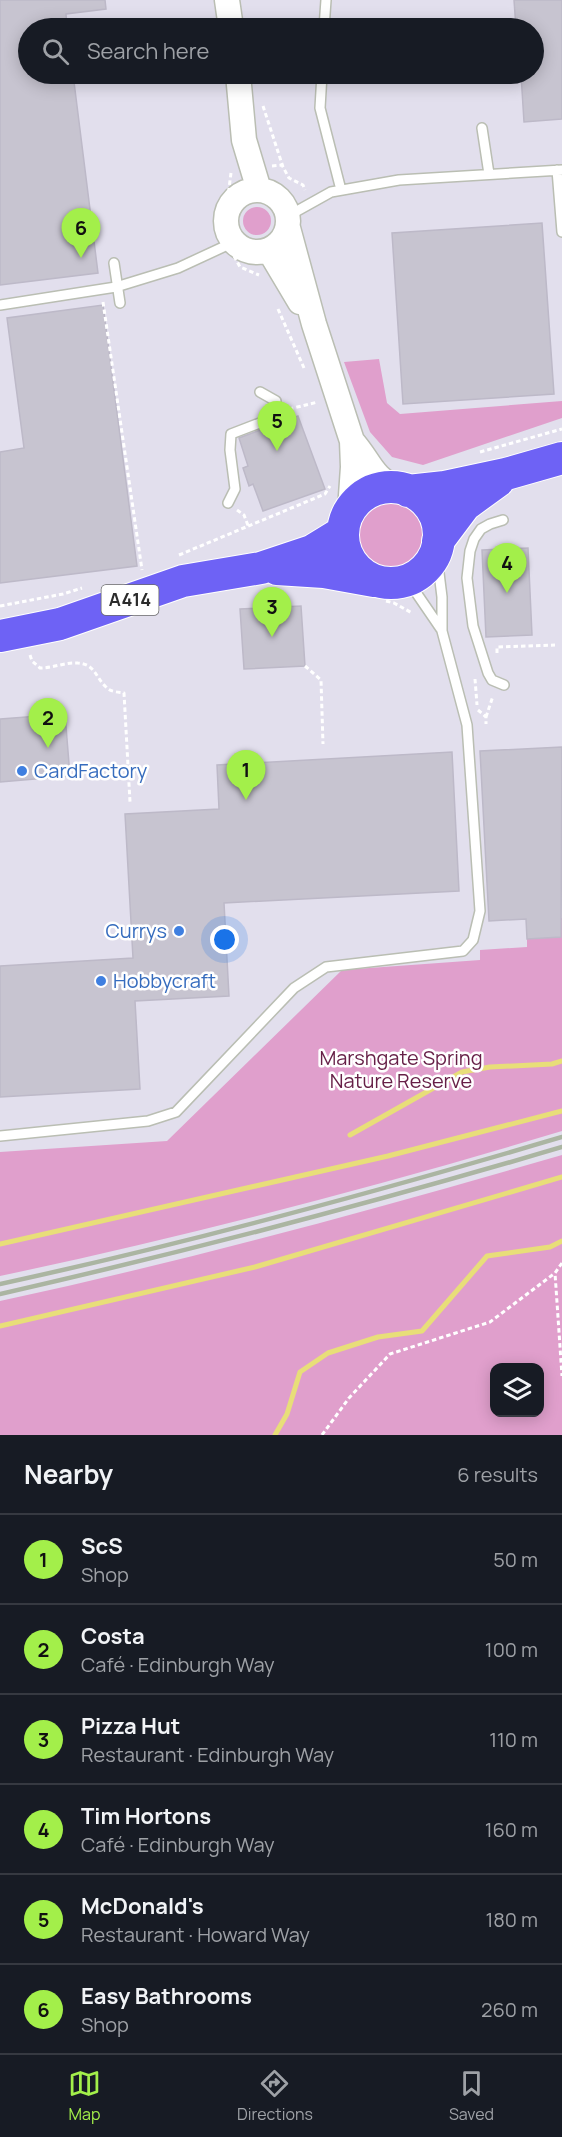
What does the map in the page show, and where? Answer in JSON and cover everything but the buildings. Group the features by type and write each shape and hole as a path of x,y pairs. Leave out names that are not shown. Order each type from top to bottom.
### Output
{"highway":[{"path":"506,474 465,505 437,545 429,564 422,572 409,580 386,588 356,569 347,556 344,549 346,521 356,503 370,492 390,488 404,490 445,487 506,474 562,458"},
{"path":"404,490 417,495 430,508 437,524 437,545"},
{"name":"A414","path":"0,636 60,624 183,581 261,568 312,551 346,521"},
{"name":"A414","path":"261,568 324,572 386,588"}],"street":[{"path":"227,0 230,18"},
{"path":"239,84 248,194"},
{"path":"244,140 241,168 248,194"},
{"path":"288,222 284,237 278,245 260,252 250,252 231,244 226,225 230,205 248,194 269,192 284,206 314,324 352,441 353,467 346,521"},
{"path":"269,250 314,324"},
{"path":"352,441 383,483 404,490"}],"lane":[{"path":"325,18 326,0"},
{"path":"321,84 320,108 341,190"},
{"path":"482,128 489,174"},
{"path":"288,222 331,192 341,190 407,179 559,170 562,232"},
{"path":"0,305 116,287 178,268 231,244"},
{"path":"114,263 120,303"},
{"path":"228,503 235,489 230,450 231,434 265,421 276,412 276,400 260,392"},
{"path":"500,683 492,681 488,673 473,626 467,578 474,539 481,529 503,520"},
{"path":"0,1136 148,1121 176,1112 294,988 326,967 463,951 472,940 480,911 468,725 442,631 442,597 437,545"},
{"path":"386,588 415,591 442,631"}],"path":[{"path":"241,168 232,168 228,196 217,220 231,244 240,267 264,278"},
{"path":"101,290 142,570"},
{"path":"278,309 306,371"},
{"path":"276,412 320,402 315,392"},
{"path":"476,453 562,429"},
{"path":"174,557 249,528 325,494 331,484"},
{"path":"228,503 244,515 249,528"},
{"path":"0,606 63,594 86,587"},
{"path":"386,588 394,603 416,616"},
{"path":"486,724 486,717 500,683 497,647 555,645"},
{"path":"28,651 40,668 78,662 86,664 95,670 105,687 124,693 130,802"},
{"path":"304,666 321,680 323,744"},
{"path":"475,675 477,708 486,717"},
{"path":"464,709 477,708"},
{"path":"322,1435 349,1398 390,1354 490,1322 555,1273 562,1263"},
{"path":"555,1273 562,1376"}],"green space":[{"path":"257,207 267,211 271,221 267,231 257,235 247,231 243,221 247,211"},
{"path":"379,359 387,403 400,414 562,401 562,418 423,465 392,457 370,432 344,362"},
{"path":"389,500 409,506 419,516 425,536 419,556 409,566 389,572 369,566 359,556 353,536 359,516 369,506"},
{"name":"Marshgate Spring Nature Reserve","path":"562,918 562,1131 282,1210 0,1276 0,1152 167,1141 342,970 480,960 480,950 527,947 527,939"},
{"path":"562,1155 562,1435 0,1435 0,1301 212,1251"}],"waterway":[{"path":"350,1135 462,1072 490,1067 552,1064 562,1061"},
{"path":"0,1244 388,1156 562,1111"},
{"path":"0,1326 255,1267 562,1177"},
{"path":"275,1435 287,1414 300,1372 328,1353 378,1337 422,1331 487,1256 550,1247 562,1241"}],"railway":[{"path":"0,1284 282,1216 562,1137"},
{"path":"0,1294 282,1225 562,1147"}],"place":[{"name":"Easy Bathrooms","path":"81,258"},
{"name":"McDonald's","path":"277,451"},
{"name":"Tim Hortons","path":"507,593"},
{"name":"Pizza Hut","path":"272,637"},
{"name":"Costa","path":"48,748"},
{"name":"CardFactory","path":"22,771"},
{"name":"ScS","path":"246,800"},
{"name":"Currys","path":"179,931"},
{"name":"Hobbycraft","path":"101,981"}]}
